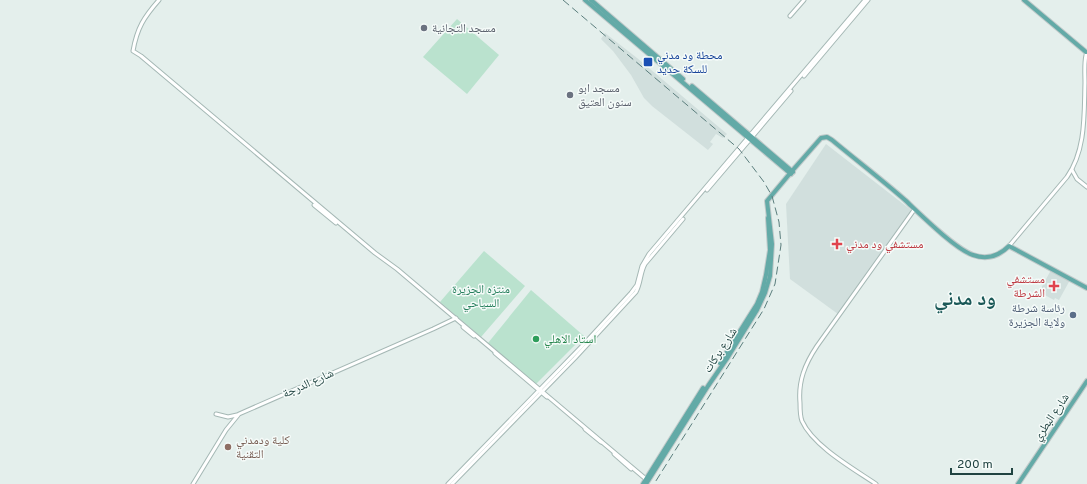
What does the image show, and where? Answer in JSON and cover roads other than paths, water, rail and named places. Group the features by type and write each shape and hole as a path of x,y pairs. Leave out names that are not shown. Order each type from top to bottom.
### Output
{"main road":[{"path":"585,0 792,172 819,142 826,139 858,163 955,244 973,255 984,257 995,256 1009,246 1087,288"},
{"path":"591,0 750,137"},
{"path":"1024,0 1087,54"},
{"name":"شارع بركات","path":"646,482 728,357 766,293 770,276 772,244 767,202 792,172"},
{"name":"شارع البطري","path":"1018,484 1087,381"}],"street":[{"path":"159,0 140,25 133,51 141,56 374,255 395,270 541,391 646,482"},
{"path":"790,16 804,0"},
{"path":"452,484 541,391 635,288 640,269 646,258 866,0"},
{"path":"1009,246 1058,189 1072,170 1082,142 1087,54"},
{"path":"1072,170 1077,179 1087,187"},
{"path":"876,484 824,448 810,433 802,420 799,386 806,365 817,346 914,210"},
{"name":"شارع الدرجة","path":"237,415 455,319"},
{"path":"448,484 541,391"},
{"path":"216,414 228,416 237,415"},
{"path":"193,484 226,430 237,415"}],"railway":[{"path":"563,0 739,149 764,182 772,196 779,222 781,245 775,284 764,309 654,484"}],"place":[{"name":"مسجد التجانية","path":"424,28"},
{"name":"محطة ود مدني للسكة حديد","path":"648,62"},
{"name":"مسجد ابو سنون العتيق","path":"570,95"},
{"name":"مستشفي ود مدني","path":"837,244"},
{"name":"مستشفي الشرطة","path":"1054,286"},
{"name":"رئاسة شرطة ولاية الجزيرة","path":"1073,315"},
{"name":"استاد الاهلي","path":"536,339"},
{"name":"كلية ودمدني التقنية","path":"228,447"}],"district":[{"name":"ود مدني","path":"965,298"}],"park label":[{"name":"منتزه الجزيرة السياحي","path":"481,296"}]}
